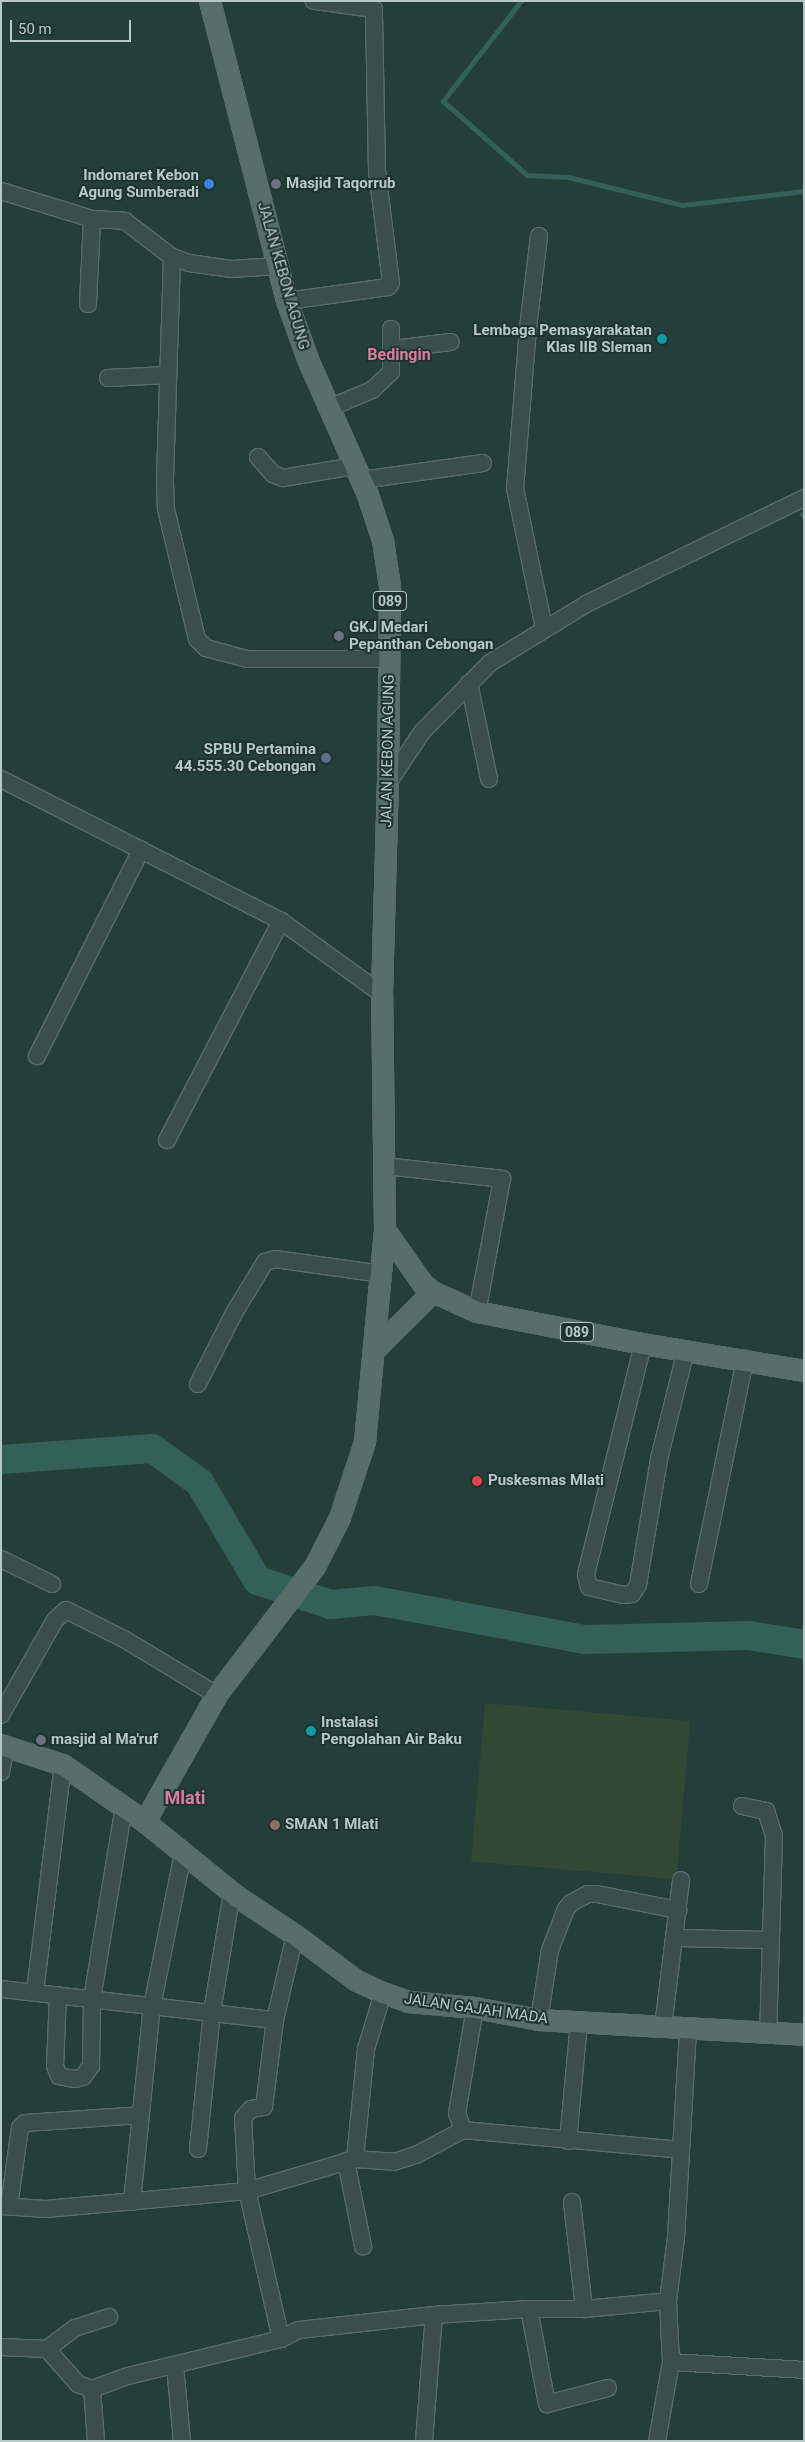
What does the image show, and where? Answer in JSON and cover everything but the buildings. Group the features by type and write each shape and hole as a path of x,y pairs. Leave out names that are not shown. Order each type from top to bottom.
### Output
{"main road":[{"name":"JALAN KEBON AGUNG","path":"145,1822 217,1695 243,1657 315,1567 340,1518 365,1442 385,1230 382,994 388,783 390,586 383,541 359,473 329,408 287,301 210,1"},
{"name":"089","path":"385,1230 423,1284 433,1292 477,1312 643,1344 745,1359 804,1371"},
{"path":"374,1351 433,1292"},
{"name":"JALAN GAJAH MADA","path":"4,1746 63,1765 124,1806 232,1892 295,1935 357,1981 383,1993 409,2002 475,2008 539,2020 804,2035"}],"street":[{"path":"287,301 388,287 391,283 378,171 374,9 314,1"},
{"path":"1,191 92,219 125,220 172,257 232,269 277,266"},
{"path":"88,304 92,219"},
{"path":"539,236 514,488 544,628"},
{"path":"172,257 167,375 166,509 197,639 206,648 247,659 390,659"},
{"path":"329,408 372,390 388,376 393,369 391,329"},
{"path":"393,349 451,342"},
{"path":"108,378 167,375"},
{"path":"258,457 273,474 283,478 483,463"},
{"path":"388,783 422,732 490,664 544,628 804,498"},
{"path":"470,683 488,779"},
{"path":"1,779 281,921 382,994"},
{"path":"37,1056 141,850"},
{"path":"167,1140 281,921"},
{"path":"385,1166 502,1179 477,1312"},
{"path":"198,1384 234,1313 265,1262 275,1259 382,1274"},
{"path":"643,1344 586,1575 589,1587 623,1595 632,1594 638,1585 659,1458 686,1350"},
{"path":"699,1584 745,1359"},
{"path":"1,1559 52,1584"},
{"path":"1,1715 55,1620 66,1610 124,1639 217,1695"},
{"path":"1,1772 4,1746"},
{"path":"35,1992 63,1765"},
{"path":"58,1995 55,2066 59,2076 67,2078 83,2077 91,2066 92,1998 124,1806"},
{"path":"742,1806 762,1808 772,1822 768,2033"},
{"path":"132,2202 152,2006 183,1852"},
{"path":"663,2027 681,1880"},
{"path":"198,2149 212,2012 232,1892"},
{"path":"539,2020 550,1950 566,1909 571,1903 588,1894 597,1894 678,1910"},
{"path":"281,2339 247,2191 243,2118 251,2109 264,2107 275,2020 295,1935"},
{"path":"675,1938 770,1940"},
{"path":"1,1989 275,2020"},
{"path":"363,2246 351,2160 366,2049 383,1993"},
{"path":"463,2130 457,2113 475,2008"},
{"path":"568,2141 579,2022"},
{"path":"657,2441 671,2362 668,2301 688,2028"},
{"path":"141,2115 25,2123 20,2128 5,2206 46,2208 247,2191 351,2160 394,2162 416,2155 463,2130 680,2150"},
{"path":"572,2202 584,2309"},
{"path":"47,2349 78,2384 92,2389 128,2376 281,2339 298,2330 434,2316 529,2309 584,2309 668,2301"},
{"path":"529,2309 547,2404 608,2388"},
{"path":"424,2441 434,2316"},
{"path":"1,2347 47,2349 74,2328 109,2317"},
{"path":"671,2362 804,2370"},
{"path":"175,2366 182,2441"},
{"path":"92,2389 96,2441"}],"green space":[{"path":"485,1703 690,1721 676,1879 471,1861"}],"waterway":[{"path":"521,1 443,101 527,175 568,177 682,205 804,191"},
{"path":"1,1459 152,1448 199,1482 257,1580 330,1604 374,1600 585,1639 748,1635 804,1644"}],"place":[{"name":"Indomaret Kebon Agung Sumberadi","path":"209,184"},
{"name":"Masjid Taqorrub","path":"276,184"},
{"name":"Lembaga Pemasyarakatan Klas IIB Sleman","path":"662,339"},
{"name":"GKJ Medari Pepanthan Cebongan","path":"339,636"},
{"name":"SPBU Pertamina 44.555.30 Cebongan","path":"326,758"},
{"name":"Puskesmas Mlati","path":"477,1481"},
{"name":"Instalasi Pengolahan Air Baku","path":"311,1731"},
{"name":"masjid al Ma'ruf","path":"41,1740"},
{"name":"SMAN 1 Mlati","path":"275,1825"}],"district":[{"name":"Bedingin","path":"399,355"},
{"name":"Mlati","path":"185,1798"}]}
